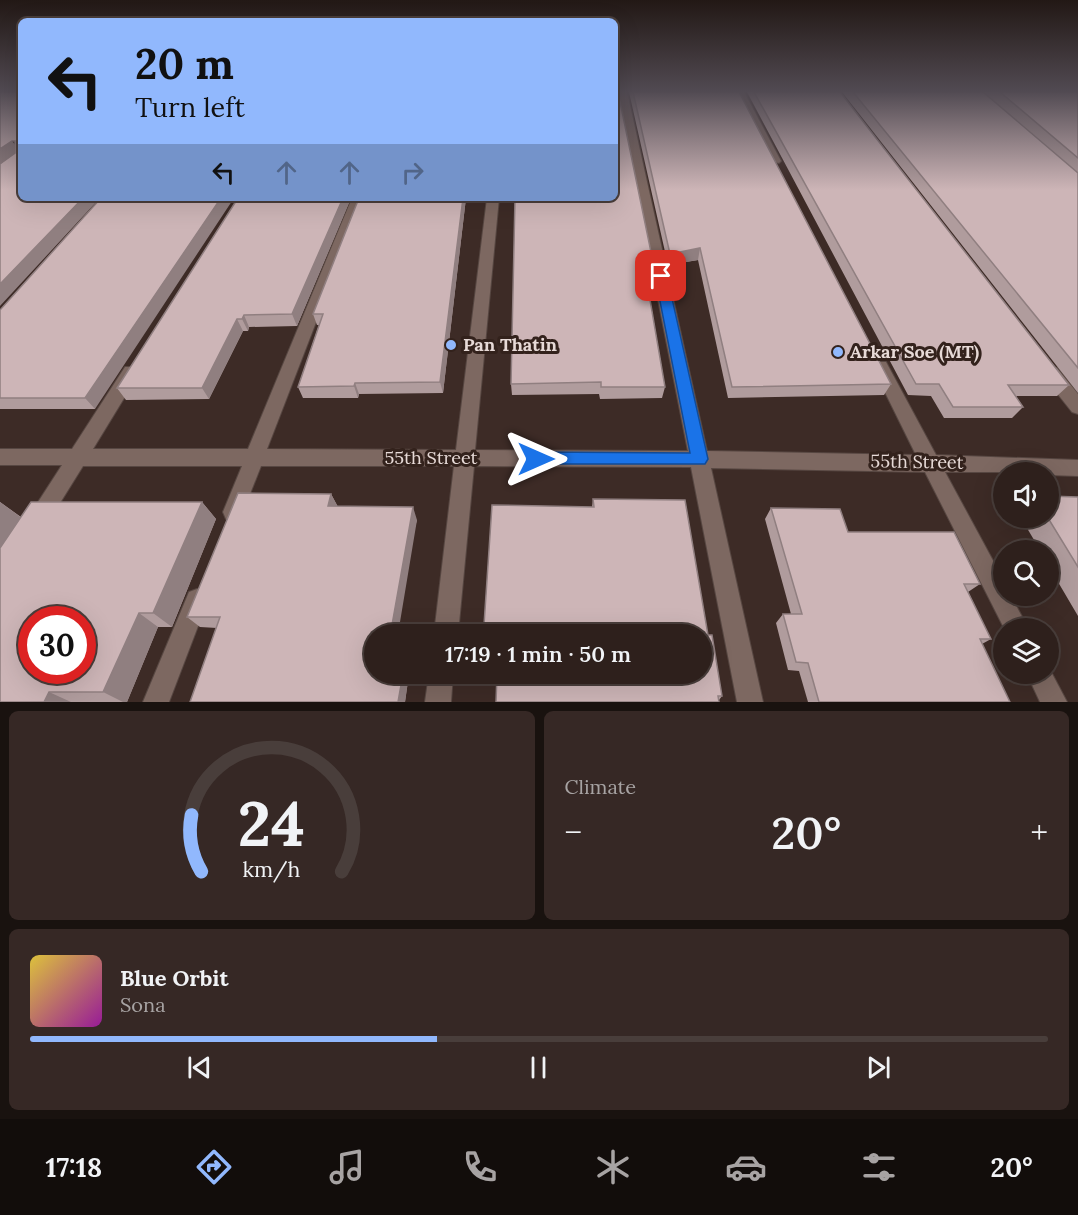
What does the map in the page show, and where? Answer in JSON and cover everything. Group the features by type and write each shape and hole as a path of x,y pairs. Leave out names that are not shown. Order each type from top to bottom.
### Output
{"street":[{"path":"629,125 750,702"},
{"path":"756,125 783,177"},
{"path":"228,525 357,201"},
{"path":"447,624 493,201"},
{"path":"869,346 1011,618"},
{"path":"30,532 140,358"},
{"path":"1042,361 1078,407"},
{"name":"55th Street","path":"0,457 700,459 929,462 1078,468"},
{"path":"156,702 205,580"},
{"path":"438,702 440,684"},
{"path":"1044,684 1054,702"}],"building":[{"path":"0,125 18,125 18,201 80,201 0,284 0,164 15,153 15,141 0,149"},
{"path":"618,125 625,125 652,257 643,259 665,387 601,387 601,382 511,384 515,201 618,201"},
{"path":"640,125 756,125 891,384 732,387 700,248 670,254"},
{"path":"772,125 866,125 1069,385 1008,385 1023,407 953,407 939,384 916,384"},
{"path":"880,125 1021,125 1078,173 1078,368"},
{"path":"1039,125 1078,125 1078,158"},
{"path":"98,201 219,201 85,398 0,398 0,310"},
{"path":"236,201 342,201 292,314 244,315 242,319 237,319 202,388 117,388"},
{"path":"358,201 463,201 440,382 355,383 354,386 298,387 323,314 313,314"},
{"path":"238,493 331,494 328,506 413,507 392,624 364,624 364,684 401,684 398,702 190,702 220,617 187,617"},
{"path":"1059,496 1078,497 1078,567 1054,528 1059,528"},
{"path":"593,499 685,500 706,624 484,624 492,505 594,507"},
{"path":"31,502 202,502 153,613 139,613 103,692 49,692 44,702 0,702 0,548"},
{"path":"771,508 840,509 848,532 954,532 980,584 964,584 991,639 980,639 993,666 993,684 1001,684 1010,702 819,702 808,663 796,662 783,614 802,614"},
{"path":"712,635 722,696 718,696 719,702 496,702 497,684 712,684"}],"place":[{"name":"Pan Thatin","path":"451,345"},
{"name":"Arkar Soe (MT)","path":"838,352"}],"route":[{"path":"536,459 700,459 661,276"}]}
